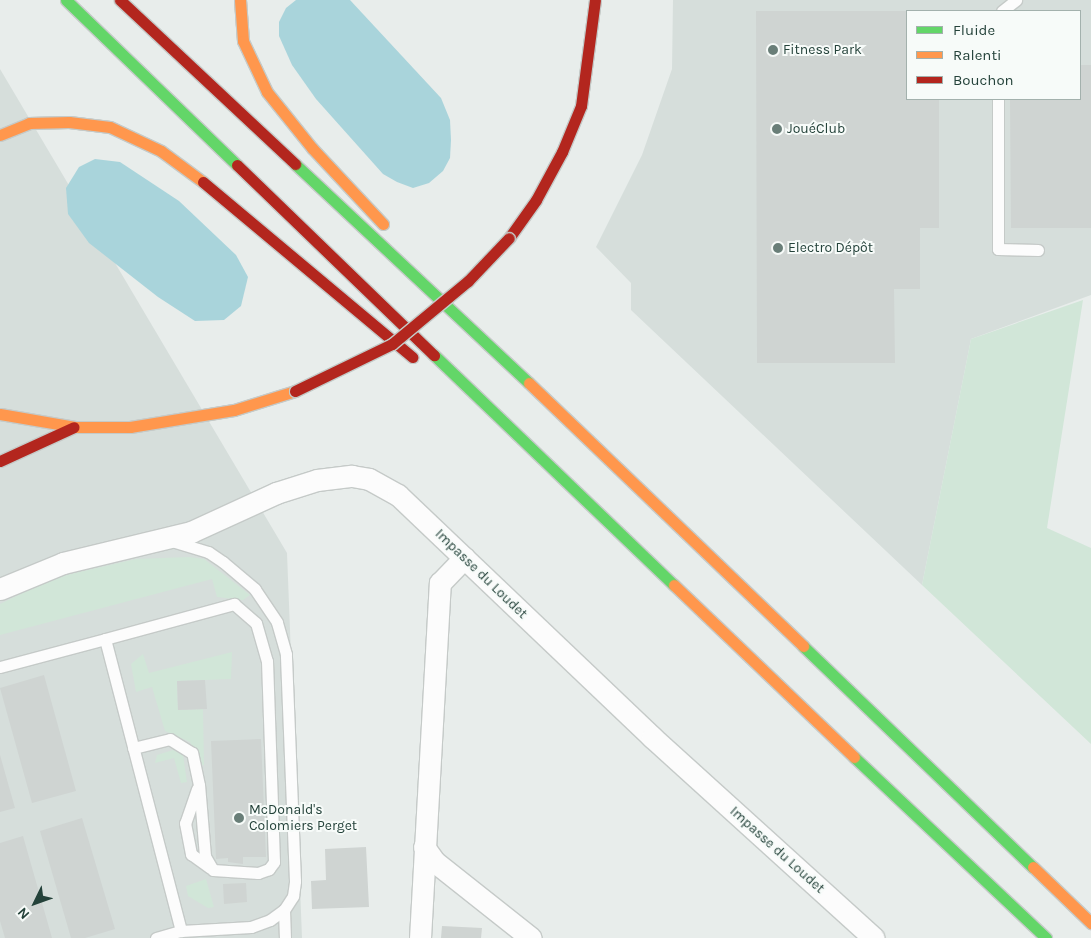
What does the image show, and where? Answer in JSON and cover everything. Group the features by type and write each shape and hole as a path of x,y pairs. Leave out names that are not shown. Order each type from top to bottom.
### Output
{"main road":[{"path":"66,0 590,506 1046,938"},
{"path":"120,0 499,354 1091,923"},
{"path":"240,0 243,41 267,92 312,148 389,231"},
{"path":"0,414 75,427 130,427 234,410 295,391 392,344 468,281 509,238 536,200 562,152 581,106 596,0"},
{"path":"0,135 29,123 69,122 110,127 161,151 216,191 421,364"},
{"path":"408,253 499,354"},
{"path":"452,390 590,506"},
{"path":"0,461 75,427"}],"street":[{"name":"Impasse du Loudet","path":"0,590 64,563 156,541 214,524 276,493 317,480 352,476 369,479 398,495 652,737 874,938"},
{"path":"420,938 440,583 464,558"},
{"path":"424,847 436,862 531,938"}],"lane":[{"path":"1003,10 1016,0"},
{"path":"998,100 998,249 1038,250"},
{"path":"156,541 178,541 223,562 255,589 277,622 286,654 295,881 293,896 284,910 270,920 251,926 181,931 156,938"},
{"path":"0,667 234,604 256,623 267,661 274,862 258,873 213,870 191,854 186,823 199,785"},
{"path":"104,639 181,931"},
{"path":"133,748 170,739 192,753 199,785 205,856 213,870"},
{"path":"284,910 285,938"}],"shaded area":[{"path":"673,0 1091,0 1091,295 971,339 922,585 631,310 631,283 596,247 642,155 672,69"},
{"path":"0,69 287,553 302,938 0,938"}],"green space":[{"path":"1083,300 1047,528 1091,548 1091,744 922,585 971,339"},
{"path":"189,557 204,559 250,595 243,600 217,597 212,579 0,635 0,604 53,578 136,559"},
{"path":"232,652 231,679 177,681 178,710 203,709 204,765 200,765 190,742 165,731 152,687 136,692 131,664 143,654 149,673"},
{"path":"173,750 183,755 187,782 181,783 174,758 155,763 157,755"},
{"path":"206,879 214,907 208,908 188,896 186,886"}],"water":[{"path":"296,0 350,0 441,98 450,120 450,158 443,171 429,183 413,188 383,174 316,99 292,65 279,36 279,22 286,8"},
{"path":"95,159 120,162 179,201 236,255 248,277 241,306 224,320 195,321 158,297 89,243 68,214 66,188 79,167"}],"building":[{"path":"756,11 906,11 906,100 939,100 939,228 920,228 920,289 894,289 895,363 757,363"},
{"path":"1081,65 1091,65 1091,228 1011,228 1010,100 1081,100"},
{"path":"44,675 76,791 32,803 0,688"},
{"path":"205,680 207,709 178,710 177,681"},
{"name":"McDonald's Colomiers Perget","path":"261,739 266,857 243,857 243,864 228,862 228,858 216,859 211,741"},
{"path":"0,755 15,808 0,812"},
{"path":"82,818 115,929 85,938 71,938 40,831"},
{"path":"23,836 52,938 5,938 0,921 0,843"},
{"path":"366,847 369,907 312,909 311,881 326,880 325,849"},
{"path":"246,883 247,902 224,904 223,884"},
{"path":"442,926 482,928 481,938 441,938"}],"traffic: fast":[{"path":"66,0 237,165"},
{"path":"295,164 529,383"},
{"path":"434,355 674,585"},
{"path":"803,646 1033,867"},
{"path":"854,757 1046,938"}],"traffic: slow":[{"path":"240,0 243,41 267,92 312,148 383,224"},
{"path":"0,135 29,123 69,122 110,127 161,151 203,182"},
{"path":"529,383 803,646"},
{"path":"0,414 75,427 130,427 234,410 295,391"},
{"path":"674,585 854,757"},
{"path":"1033,867 1091,923"}],"traffic: jam":[{"path":"120,0 295,164"},
{"path":"509,238 536,200 562,152 581,106 595,0"},
{"path":"237,165 434,355"},
{"path":"203,182 412,357"},
{"path":"295,391 392,344 468,281 509,238"},
{"path":"0,461 74,427"}],"place":[{"name":"Fitness Park","path":"773,50"},
{"name":"JouéClub","path":"777,129"},
{"name":"Electro Dépôt","path":"778,248"},
{"name":"McDonald's Colomiers Perget","path":"239,818"}]}
